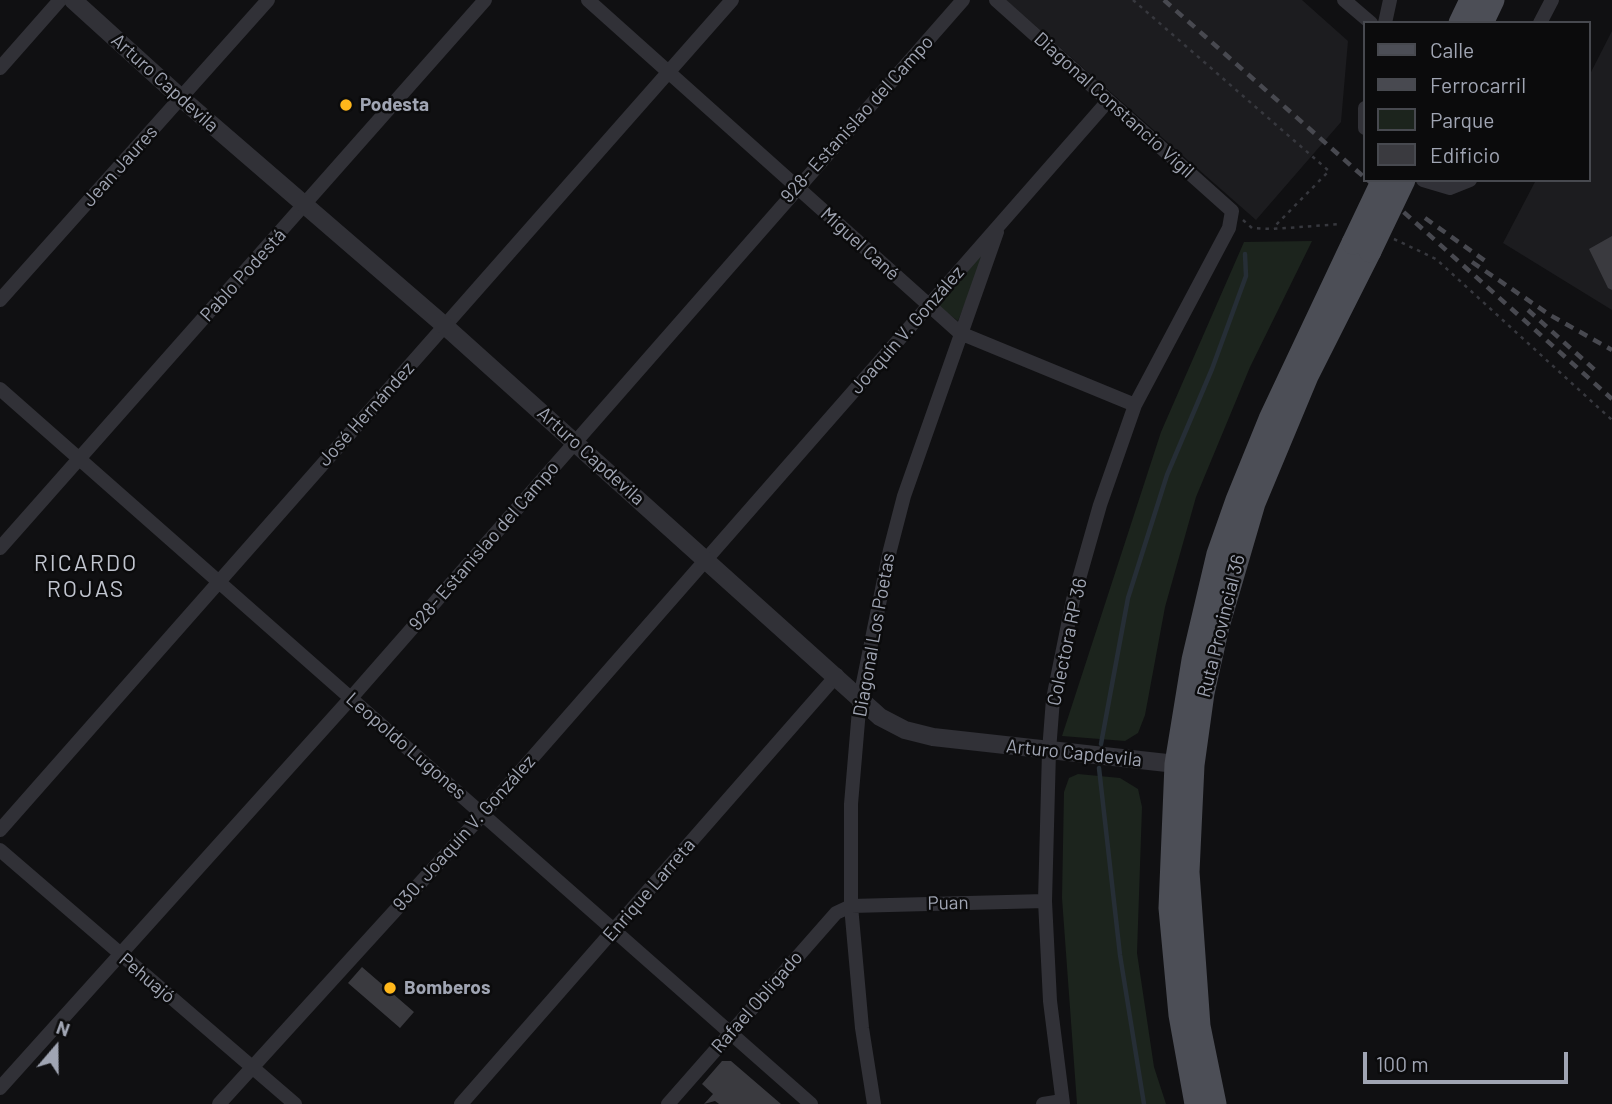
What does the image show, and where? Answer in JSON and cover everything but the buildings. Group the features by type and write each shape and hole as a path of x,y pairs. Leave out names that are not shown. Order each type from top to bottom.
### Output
{"main road":[{"path":"1461,21 1471,0"},
{"path":"1483,21 1493,0"},
{"name":"Ruta Provincial 36","path":"1215,1104 1199,1026 1188,872 1191,791 1203,693 1218,626 1254,503 1382,182"},
{"name":"Ruta Provincial 36","path":"1193,1098 1180,1015 1170,908 1176,764 1204,608 1227,526 1270,419 1358,240 1402,182"},
{"path":"1193,966 1210,1012 1228,1104"}],"street":[{"path":"0,68 60,0"},
{"name":"Arturo Capdevila","path":"73,0 181,98 445,326 892,724 920,735 1176,764"},
{"name":"Jean Jaures","path":"0,300 268,0"},
{"name":"Pablo Podestá","path":"0,548 485,0"},
{"name":"Miguel Cané","path":"588,0 961,333 1135,405"},
{"name":"José Hernández","path":"0,830 216,581 732,0"},
{"name":"928- Estanislao del Campo","path":"0,1088 351,698 963,0"},
{"name":"Diagonal Constancio Vigil","path":"996,0 1232,211"},
{"path":"1385,21 1390,0"},
{"path":"1541,21 1552,0"},
{"path":"1349,1 1369,21"},
{"name":"Joaquín V. González","path":"705,559 1108,101"},
{"path":"1431,182 1450,187 1464,182"},
{"name":"Colectora RP 36","path":"1063,1103 1050,1000 1045,901 1048,751 1053,699 1073,600 1100,505 1135,405 1229,228 1232,211"},
{"name":"Diagonal Los Poetas","path":"874,1104 862,1028 851,906 851,804 860,698 901,507 1000,225"},
{"name":"Leopoldo Lugones","path":"0,389 811,1104"},
{"name":"930. Joaquín V. González","path":"219,1104 483,814 705,559"},
{"name":"Enrique Larreta","path":"461,1104 837,675"},
{"name":"Pehuajó","path":"0,850 295,1104"},
{"name":"Puan","path":"851,906 1045,901"},
{"name":"Rafael Obligado","path":"668,1104 826,922 851,906"},
{"path":"1043,1104 1063,1103"}],"path":[{"path":"1133,0 1329,171 1272,229"},
{"path":"1232,211 1252,228 1358,240"},
{"path":"1389,236 1436,259 1612,420"}],"shaded area":[{"path":"1006,0 1302,0 1348,41 1341,122 1256,220"},
{"path":"1612,31 1612,310 1503,243 1535,182 1591,182 1591,72"}],"green space":[{"path":"992,237 958,321 934,303"},
{"path":"1312,241 1250,367 1196,497 1165,607 1145,715 1138,733 1125,741 1062,736 1161,432 1244,242"},
{"path":"1078,774 1120,778 1138,789 1142,807 1137,953 1154,1067 1166,1104 1077,1104 1062,898 1064,792 1069,778"}],"waterway":[{"path":"1101,744 1128,598 1167,475 1212,369 1246,276 1245,254"},
{"path":"1099,768 1120,955 1144,1104"}],"railway":[{"path":"1164,0 1364,177"},
{"path":"1370,182 1612,399"},
{"path":"1425,218 1488,263"},
{"path":"1472,262 1550,315 1612,350"},
{"path":"1528,310 1596,371"}],"place":[{"name":"Podesta","path":"346,105"},
{"name":"Bomberos","path":"390,988"}],"district":[{"name":"RICARDO ROJAS","path":"86,576"}]}
